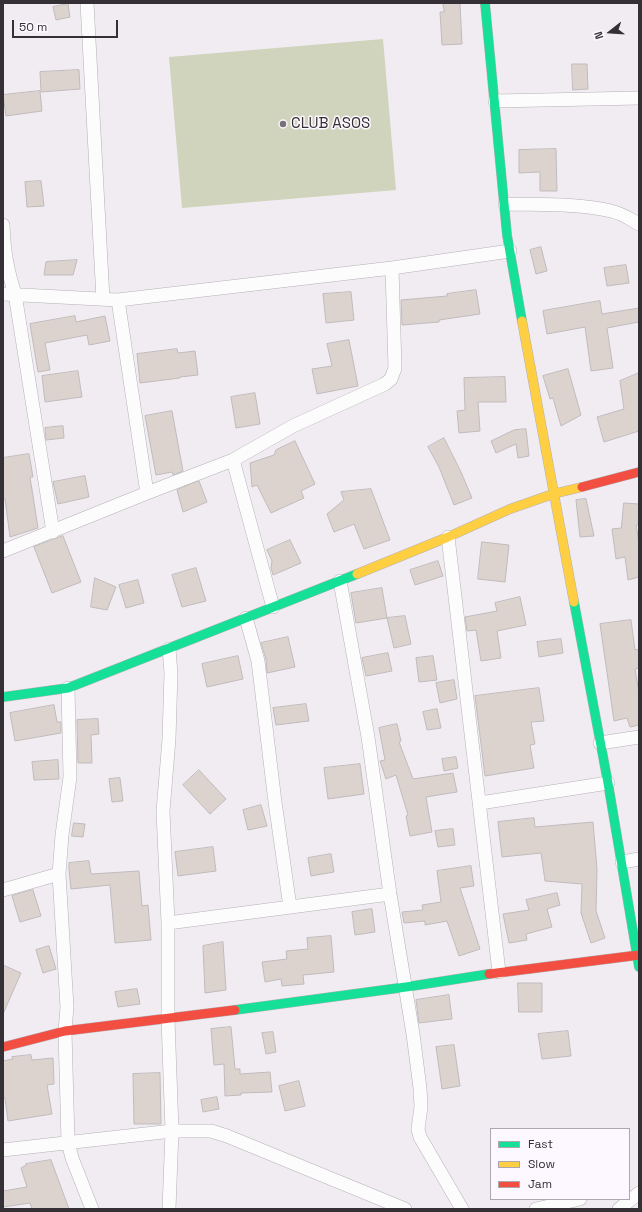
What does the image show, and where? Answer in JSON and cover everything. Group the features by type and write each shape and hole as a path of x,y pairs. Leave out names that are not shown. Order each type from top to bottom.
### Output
{"street":[{"path":"86,3 103,299"},
{"path":"485,3 507,235 608,783 639,966"},
{"path":"495,100 639,98"},
{"path":"505,204 578,207 612,211 630,218 639,224"},
{"path":"3,225 9,294 53,532"},
{"path":"9,294 118,300 392,268 510,252"},
{"path":"3,551 233,460 293,426 370,392 391,379 395,368 392,268"},
{"path":"118,300 147,493"},
{"path":"233,460 273,607"},
{"path":"3,697 68,688 169,650 340,581 448,537 510,509 554,494 639,472"},
{"path":"448,537 499,972"},
{"path":"340,581 368,737 390,894 406,987 420,1088 421,1107 418,1128 420,1137 462,1209"},
{"path":"246,618 258,661 290,907"},
{"path":"169,650 171,688 169,739 163,811 168,924 168,1019 172,1131 169,1209"},
{"path":"68,688 70,777 62,835 59,874 67,1007 65,1031 68,1142 72,1158 92,1209"},
{"path":"600,743 639,737"},
{"path":"480,803 608,783"},
{"path":"622,862 639,859"},
{"path":"3,890 59,874"},
{"path":"168,924 390,894"},
{"path":"3,1047 65,1031 168,1019 406,987 499,972 638,955"},
{"path":"3,1150 172,1131 211,1131 227,1136 405,1209"},
{"path":"619,1209 639,1193"},
{"path":"536,1209 576,1200"}],"green space":[{"name":"CLUB ASOS","path":"383,39 396,190 182,208 169,57"}],"building":[{"path":"443,3 460,3 462,44 442,45 440,12 444,12"},
{"path":"68,4 70,17 56,20 53,7"},
{"path":"572,64 587,64 588,89 573,90"},
{"path":"79,70 80,89 41,92 40,72"},
{"path":"40,91 42,111 6,116 3,95"},
{"path":"556,149 557,191 540,191 540,172 519,173 519,150"},
{"path":"41,181 44,206 27,207 25,182"},
{"path":"541,247 547,271 536,274 530,250"},
{"path":"77,260 73,275 44,275 46,262"},
{"path":"626,265 629,283 607,286 604,268"},
{"path":"476,290 480,314 439,320 439,322 402,325 401,300 447,296 447,294"},
{"path":"351,292 354,320 326,323 323,294"},
{"path":"600,301 602,314 639,308 639,322 607,328 613,368 591,371 585,327 547,334 543,311"},
{"path":"75,316 76,322 105,316 110,341 89,345 87,335 45,343 50,370 38,372 30,324"},
{"path":"349,340 358,386 317,394 312,369 332,366 327,344"},
{"path":"177,349 178,353 195,351 198,375 140,383 137,354"},
{"path":"568,369 581,415 561,426 553,398 550,399 543,376"},
{"path":"78,371 82,397 45,402 42,376"},
{"path":"639,373 639,431 604,442 597,417 624,409 620,381"},
{"path":"505,377 506,402 478,402 480,431 459,433 457,411 465,410 464,378"},
{"path":"255,393 260,424 236,428 231,397"},
{"path":"172,411 183,471 173,475 172,472 156,475 145,416"},
{"path":"63,426 64,438 46,440 45,428"},
{"path":"526,429 529,456 518,458 516,444 496,453 491,441 514,430"},
{"path":"444,438 472,498 454,505 439,467 428,447"},
{"path":"295,441 315,484 301,491 304,498 271,513 257,485 252,487 250,463 274,455 276,450"},
{"path":"29,454 33,477 30,477 38,528 10,537 5,499 3,500 3,458"},
{"path":"85,476 89,497 58,504 53,482"},
{"path":"199,481 207,502 183,512 177,490"},
{"path":"371,489 390,540 364,549 354,524 334,532 327,514 344,500 341,492"},
{"path":"586,499 594,536 580,537 576,500"},
{"path":"624,503 639,504 639,525 636,525 639,542 639,577 628,580 625,557 616,559 612,529 621,528"},
{"path":"63,536 81,582 52,593 34,547"},
{"path":"290,540 301,563 273,575 271,568 272,561 267,550"},
{"path":"482,542 509,545 505,582 478,579"},
{"path":"438,561 443,576 415,585 410,570"},
{"path":"196,568 206,601 182,607 172,575"},
{"path":"95,578 116,587 107,610 91,607"},
{"path":"138,580 144,603 126,608 119,585"},
{"path":"382,588 387,618 356,623 351,593"},
{"path":"520,597 526,625 497,631 501,658 481,661 476,630 467,631 465,617 497,611 495,603"},
{"path":"405,616 411,644 394,648 387,618"},
{"path":"631,620 635,650 639,649 639,668 635,669 639,693 639,725 630,727 627,718 614,721 600,624"},
{"path":"288,637 295,667 267,673 266,659 261,643"},
{"path":"561,639 563,653 539,657 537,642"},
{"path":"388,653 392,671 366,676 362,658"},
{"path":"238,656 243,679 207,687 202,664"},
{"path":"433,656 437,680 419,682 416,658"},
{"path":"454,680 457,699 440,703 436,683"},
{"path":"539,688 544,721 531,722 535,744 530,745 534,768 485,776 475,696"},
{"path":"306,704 309,721 276,725 273,708"},
{"path":"54,705 57,722 61,722 61,733 15,741 10,713"},
{"path":"437,709 441,728 427,730 423,712"},
{"path":"98,719 99,734 91,735 92,763 78,763 77,720"},
{"path":"397,724 401,741 399,742 413,779 453,773 457,792 426,797 432,832 410,836 406,816 408,815 396,775 386,779 380,761 385,760 379,728"},
{"path":"456,757 458,768 444,771 442,759"},
{"path":"58,760 59,779 34,780 32,762"},
{"path":"360,764 364,794 328,799 324,768"},
{"path":"199,770 226,799 210,814 183,785"},
{"path":"120,778 123,801 112,802 109,779"},
{"path":"261,805 267,826 248,830 243,810"},
{"path":"534,818 535,827 593,822 597,869 596,911 605,938 591,943 581,913 582,884 545,881 541,853 502,857 498,822"},
{"path":"74,823 85,824 83,837 72,836"},
{"path":"453,829 455,845 438,847 435,831"},
{"path":"213,847 216,871 178,876 175,852"},
{"path":"331,854 334,872 311,876 308,858"},
{"path":"89,861 91,874 139,871 142,906 148,905 151,940 115,943 110,885 71,889 69,863"},
{"path":"471,866 474,886 460,888 480,949 459,956 447,921 425,925 425,921 404,923 402,912 423,910 422,905 441,902 437,871"},
{"path":"33,890 41,916 20,922 12,896"},
{"path":"557,893 560,905 547,909 552,927 526,934 527,940 509,943 503,914 529,910 526,900"},
{"path":"372,909 375,932 355,935 352,912"},
{"path":"331,936 334,972 303,975 304,984 282,986 281,979 265,982 262,962 287,959 286,951 308,949 307,938"},
{"path":"223,942 226,990 205,993 203,946"},
{"path":"49,946 56,969 43,973 36,950"},
{"path":"3,965 21,973 3,1014"},
{"path":"518,983 542,983 542,1012 519,1012"},
{"path":"137,989 140,1004 118,1007 115,992"},
{"path":"449,995 452,1019 419,1023 416,1000"},
{"path":"231,1027 235,1069 240,1069 240,1074 270,1072 272,1092 241,1093 241,1095 225,1096 224,1064 214,1065 211,1029"},
{"path":"568,1031 571,1056 542,1059 538,1034"},
{"path":"273,1032 276,1052 266,1054 262,1033"},
{"path":"454,1045 460,1086 442,1089 436,1047"},
{"path":"31,1055 32,1060 53,1058 54,1084 47,1085 52,1114 8,1121 5,1098 3,1098 3,1061 13,1059 12,1057"},
{"path":"160,1073 161,1124 134,1124 133,1074"},
{"path":"299,1081 305,1106 285,1111 279,1086"},
{"path":"217,1097 219,1109 203,1112 201,1100"},
{"path":"51,1160 69,1209 32,1209 30,1203 3,1207 3,1191 27,1187 21,1168 26,1164"}],"traffic: fast":[{"path":"485,3 507,235 522,321"},
{"path":"3,697 68,688 357,574"},
{"path":"574,602 608,783 639,967"},
{"path":"235,1010 406,987 489,974"}],"traffic: slow":[{"path":"522,321 574,602"},
{"path":"357,574 448,537 510,509 553,494 582,487"}],"traffic: jam":[{"path":"582,487 639,472"},
{"path":"489,974 639,955"},
{"path":"3,1047 65,1031 235,1010"}],"place":[{"name":"CLUB ASOS","path":"283,124"}]}
